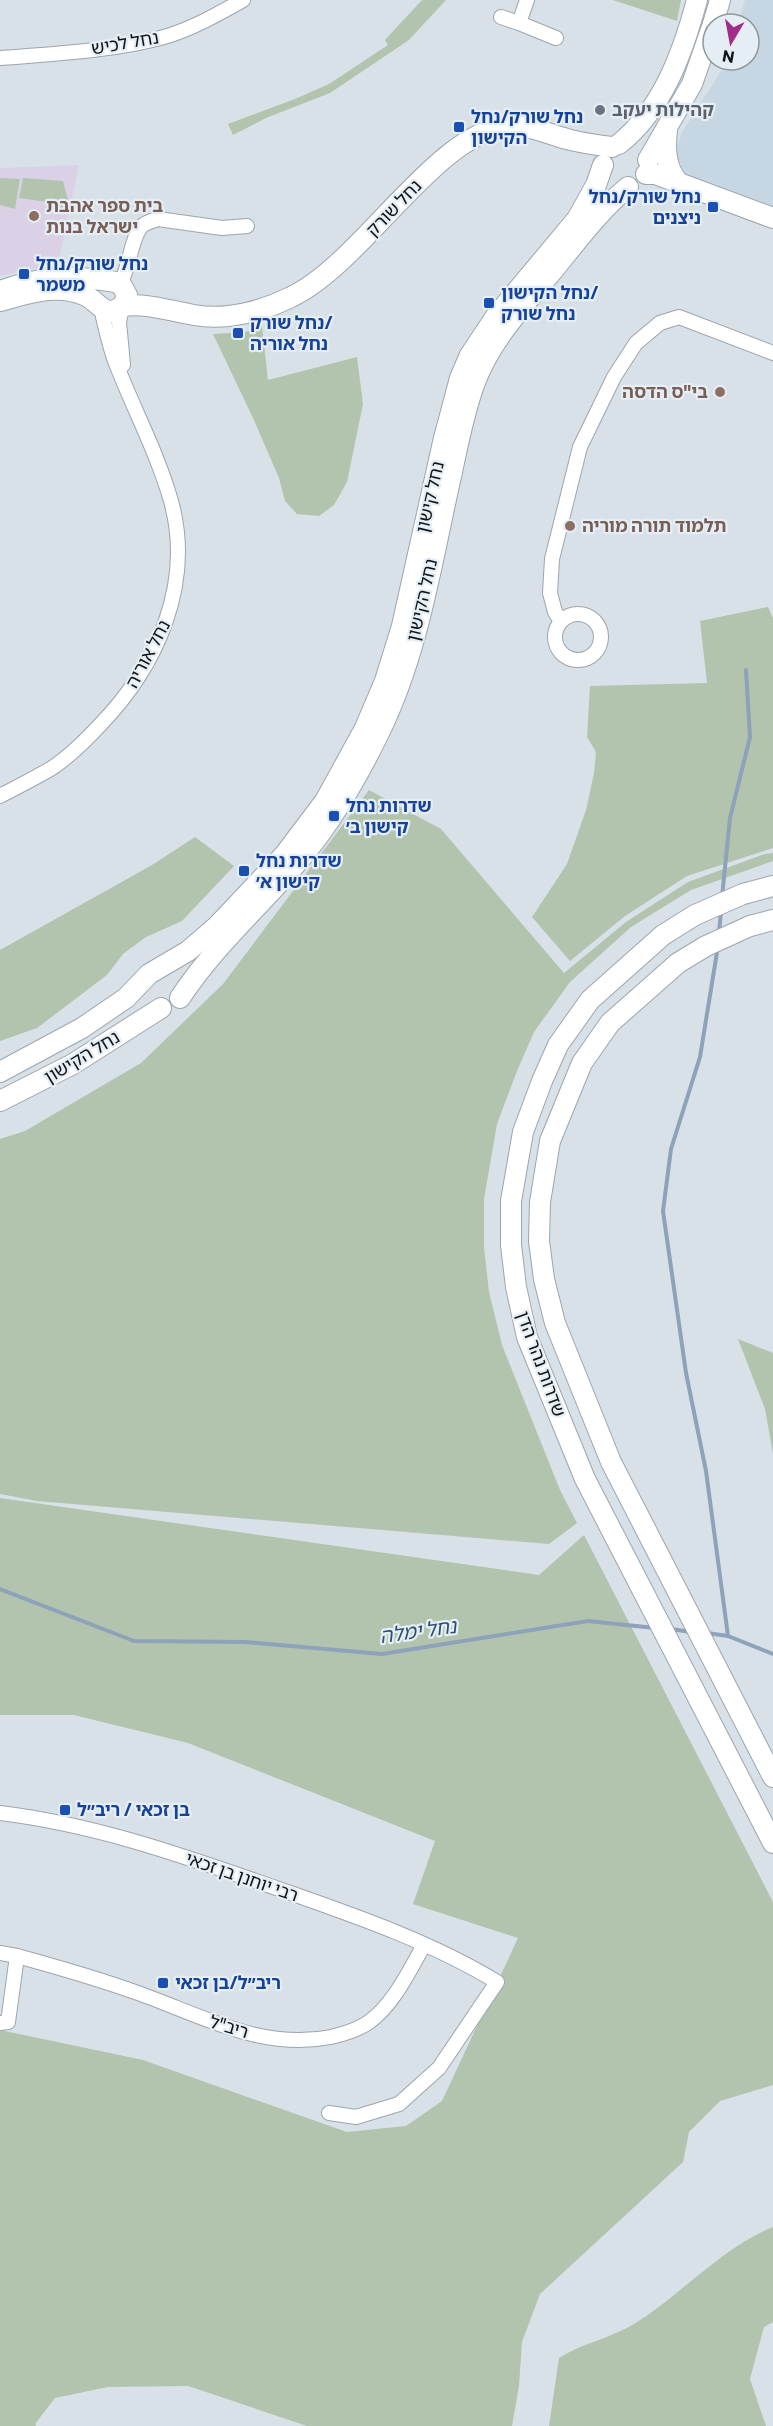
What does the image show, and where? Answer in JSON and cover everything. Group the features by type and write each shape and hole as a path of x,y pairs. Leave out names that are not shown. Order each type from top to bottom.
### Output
{"main road":[{"path":"697,0 689,29 659,99 645,120 609,155 606,174 611,181 621,186 639,182 692,84 701,58"},
{"name":"נחל שורק","path":"122,307 139,304 196,316 228,315 264,309 292,297 316,283 354,249 409,191 465,143 498,127 525,126 609,155"},
{"path":"667,130 666,151 669,168 679,183"},
{"path":"609,155 635,144 644,152 647,167 655,174 773,218"},
{"name":"נחל קישון","path":"152,974 200,942 240,902 300,835 336,782 375,705 392,658 402,626 444,438 460,378 470,355 496,316 577,219 609,155"},
{"name":"נחל הקישון","path":"180,998 202,966 312,845 349,789 386,719 405,668 416,630 468,405 484,362 508,326 598,215 628,186"},
{"name":"נחל שורק","path":"0,291 46,278 71,277 117,284 228,315"},
{"path":"0,301 33,292 63,290 82,294 99,306 111,312 122,307 126,295 117,284 101,285 97,291 99,306"},
{"name":"שדרות נהר הדן","path":"773,886 743,894 705,911 663,935 590,1000 558,1045 542,1081 523,1132 511,1201 511,1245 516,1287 528,1337 585,1479 773,1843"},
{"name":"שדרות נהר הדן","path":"773,920 750,926 678,963 610,1023 582,1063 550,1141 540,1202 540,1241 544,1279 555,1323 611,1462 773,1777"},
{"path":"165,969 176,974 182,985 180,998 172,1005 161,1008 149,1002 145,997 144,984 152,974 165,969"},
{"name":"נחל הקישון","path":"0,1072 82,1028 126,998 152,974"},
{"name":"נחל הקישון","path":"0,1101 73,1064 161,1008"}],"street":[{"name":"נחל לכיש","path":"0,58 74,51 164,37 211,18 243,0"},
{"path":"519,23 527,0"},
{"path":"501,17 556,38"},
{"path":"117,284 126,273 140,229 150,221 158,219 222,228 247,226"},
{"name":"נחל אוריה","path":"0,796 54,767 104,722 134,687 166,624 175,588 176,526 171,503 163,477 116,362 99,306"},
{"name":"נחל אוריה","path":"122,307 119,322 121,357 127,387"},
{"path":"561,621 555,612 550,593 552,559 580,447 614,377 636,343 660,323 679,317 773,353"},
{"name":"רבי יוחנן בן זכאי","path":"0,1813 49,1819 100,1830 312,1901 424,1945 476,1969 497,1982 439,2068 399,2104 356,2117 329,2113"},
{"name":"ריב\"ל","path":"0,1953 17,1956 136,1992 234,2030 287,2041 319,2040 343,2034 367,2024 382,2011 424,1945"},
{"path":"0,2023 8,2022 17,1956"}],"shaded area":[{"path":"745,0 773,0 773,211 674,175 681,165 675,153 682,132 720,72 761,72 761,12 742,12"},
{"name":"בית ספר אהבת ישראל בנות","path":"79,165 58,265 0,276 0,168"}],"green space":[{"path":"422,0 446,0 409,40 330,93 266,118 233,135 228,124 329,84 388,45 385,40"},
{"path":"613,0 681,0 677,21"},
{"path":"0,178 20,179 15,209 0,205"},
{"path":"23,178 63,181 68,200 65,214 45,210 47,202 19,198"},
{"path":"262,327 268,380 357,357 363,404 347,482 334,505 319,516 297,514 285,501 279,478 213,334 245,332"},
{"path":"768,607 773,618 773,848 687,876 625,916 570,961 532,917 567,864 586,810 596,752 587,737 590,686 707,683 700,621"},
{"path":"369,790 441,829 564,973 626,922 688,882 773,853 773,861 691,890 631,927 570,982 534,1032 497,1124 484,1199 484,1247 489,1292 502,1345 560,1490 577,1523 549,1544 37,1501 0,1494 0,1139 25,1131 141,1063 223,984"},
{"path":"195,837 234,866 182,921 146,937 123,954 107,975 37,1028 0,1041 0,950 152,865"},
{"path":"738,1339 773,1353 773,1454 765,1409"},
{"path":"0,1498 539,1575 584,1535 773,1902 773,2085 720,2101 689,2132 683,2162 540,2294 522,2342 519,2386 512,2426 307,2426 188,2386 108,2387 55,2398 35,2424 36,2426 0,2426 0,2030 143,2060 347,2132 406,2126 442,2101 518,1938 413,1904 435,1841 188,1743 74,1715 0,1715"},
{"path":"773,2227 773,2322 764,2327 750,2379 766,2426 549,2426 559,2358 634,2324 736,2247"}],"waterway":[{"path":"722,897 730,818 750,737 746,670"},
{"path":"719,933 721,911"},
{"path":"718,946 700,1057 671,1149 663,1211 686,1373 706,1471 728,1636"},
{"name":"נחל ימלה","path":"0,1589 134,1641 245,1642 382,1654 588,1621 655,1628"},
{"name":"נחל ימלה","path":"671,1629 691,1632"},
{"name":"נחל ימלה","path":"707,1633 728,1636 773,1654"}],"place":[{"name":"קהילות יעקב","path":"600,110"},
{"name":"נחל שורק/נחל הקישון","path":"459,127"},
{"name":"נחל שורק/נחל ניצנים","path":"713,207"},
{"name":"בית ספר אהבת ישראל בנות","path":"34,216"},
{"name":"נחל שורק/נחל משמר","path":"24,274"},
{"name":"נחל הקישון/ נחל שורק","path":"489,303"},
{"name":"נחל שורק/ נחל אוריה","path":"238,333"},
{"name":"בי\"ס הדסה","path":"720,392"},
{"name":"תלמוד תורה מוריה","path":"570,526"},
{"name":"שדרות נחל קישון ב׳","path":"334,816"},
{"name":"שדרות נחל קישון א׳","path":"244,871"},
{"name":"בן זכאי / ריב״ל","path":"65,1810"},
{"name":"ריב״ל/בן זכאי","path":"163,1983"}]}
